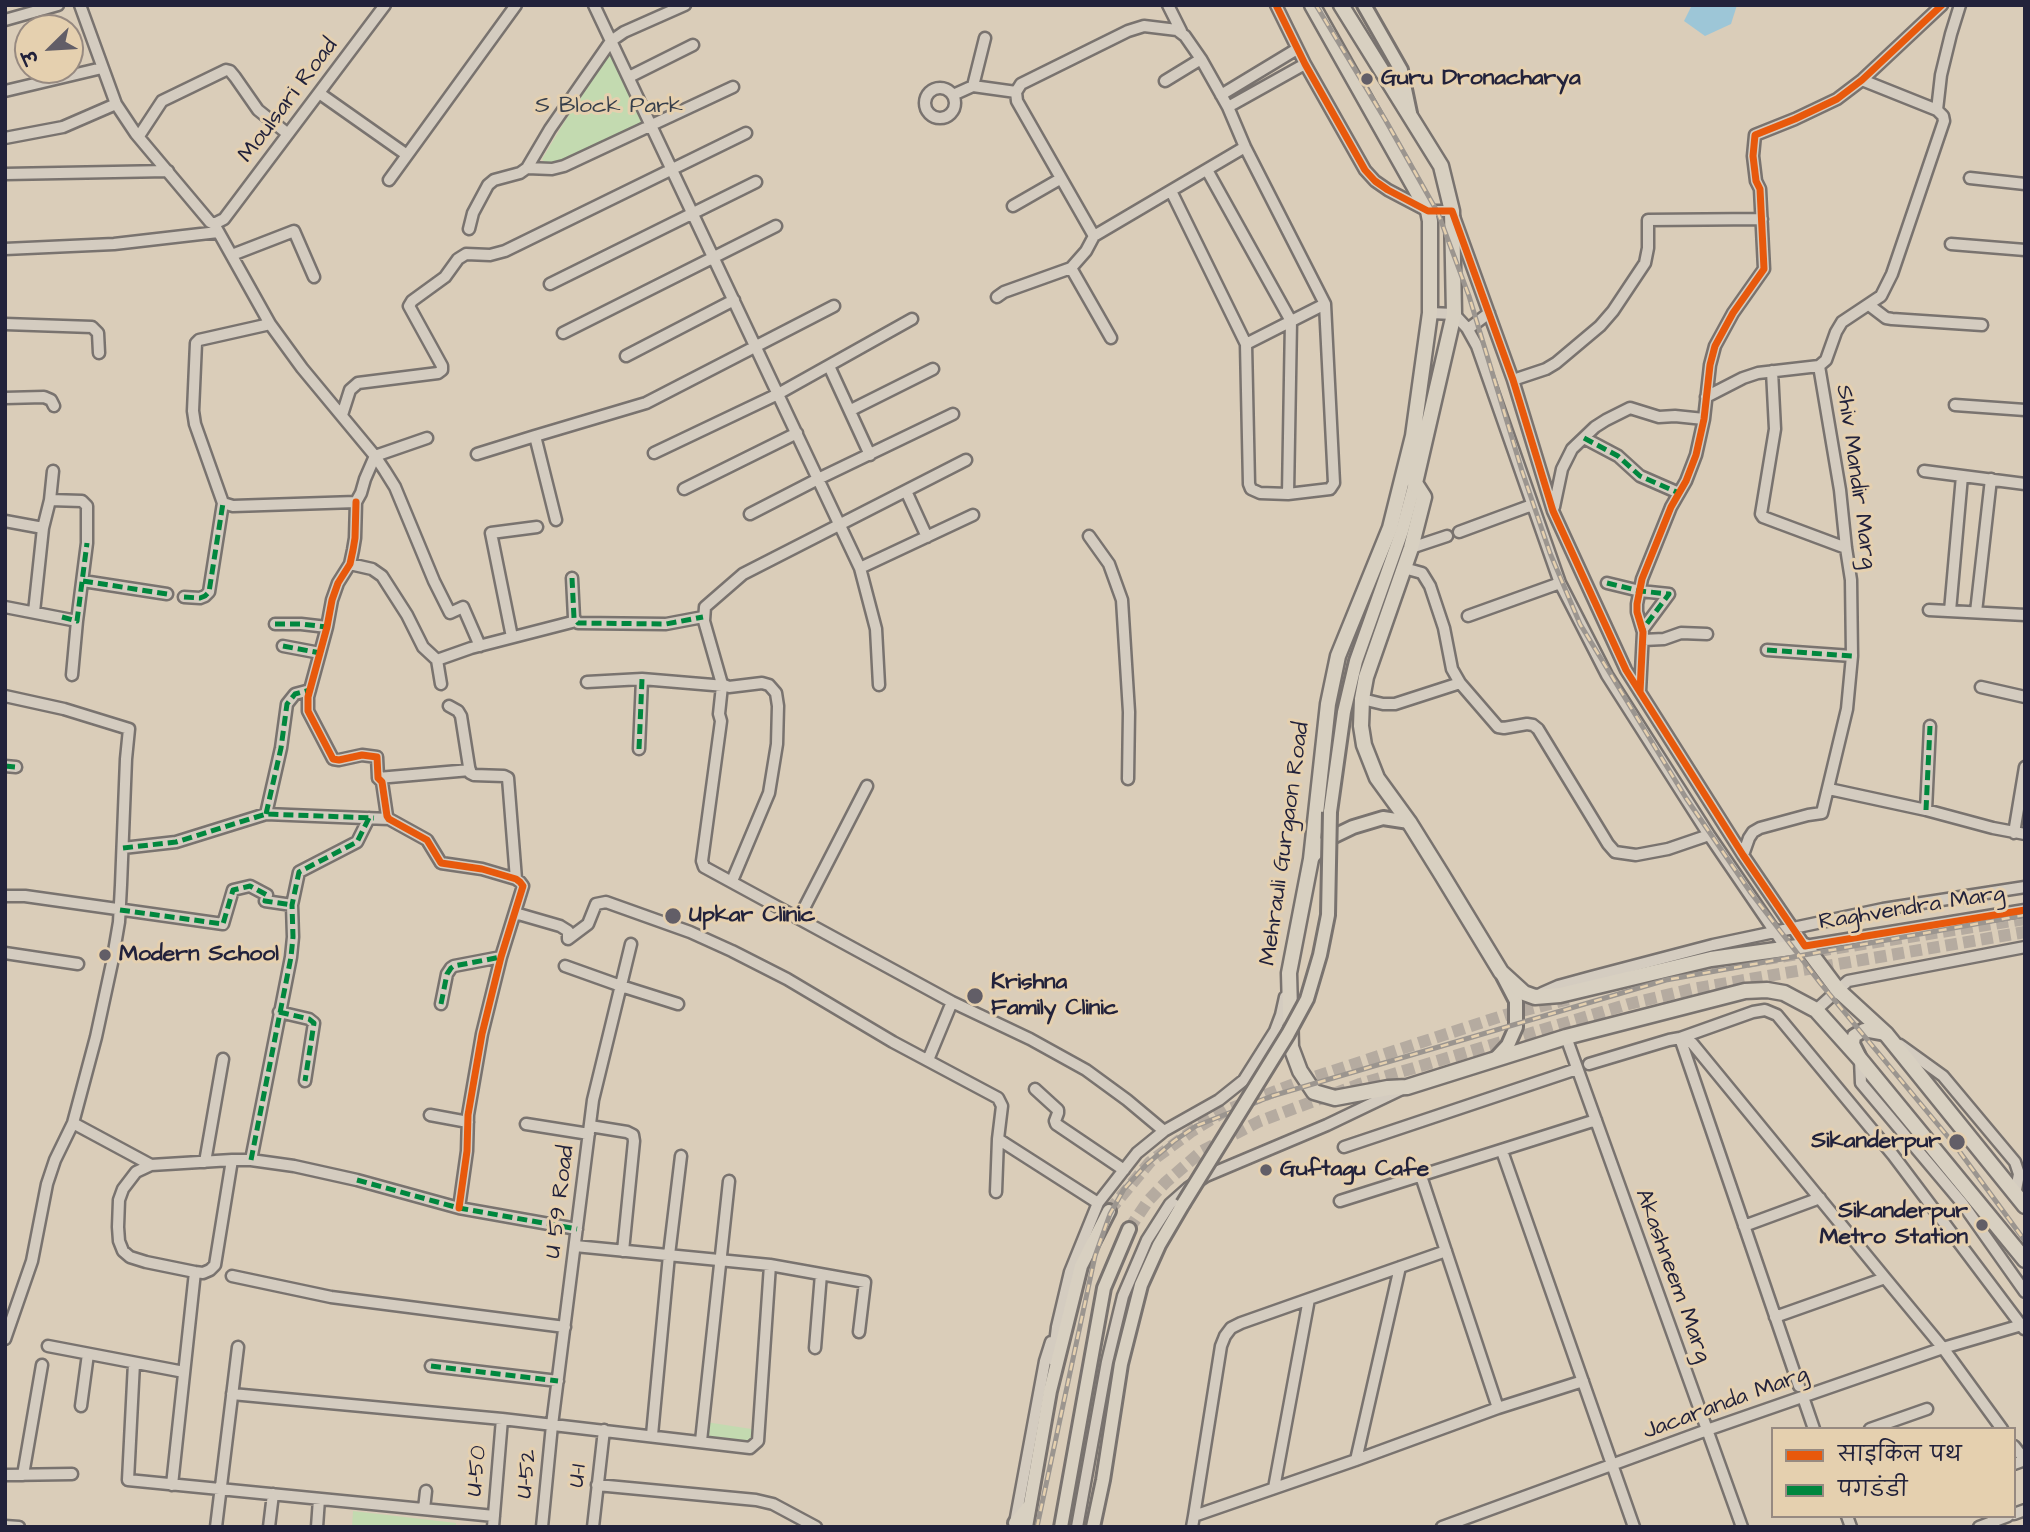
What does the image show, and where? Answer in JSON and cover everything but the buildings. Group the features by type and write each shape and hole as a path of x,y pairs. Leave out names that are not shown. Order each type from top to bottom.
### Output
{"highway":[{"name":"Mehrauli Gurgaon Road","path":"1312,5 1428,211 1430,313 1413,436 1390,528 1338,656 1328,705 1311,859 1289,973 1291,1047 1300,1071 1314,1092 1335,1098 1407,1087 1566,1037 1745,991 1767,990 1784,993 1816,1010 1860,1059 2025,1260"},
{"path":"1341,5 1441,166 1452,211 1454,314 1415,482 1424,497 1411,548 1366,677 1362,699 1361,726 1364,745 1377,778 1409,822 1501,972 1524,993 1535,997 1560,995 1711,960 1805,946 1838,990 1888,1037 2020,1200"}],"main road":[{"path":"1364,5 1401,70 1410,116"},
{"path":"1093,1527 1121,1364 1141,1285 1159,1245 1289,1034 1307,999 1328,915 1330,812 1344,712 1356,662 1402,531 1415,482"},
{"path":"1311,859 1328,839 1353,827 1383,818 1409,822"},
{"path":"1496,1058 1508,1045 1516,1027 1516,1001 1501,972"},
{"path":"1860,1059 1853,1044 1854,1036 1864,1030 1888,1037"},
{"path":"1018,1525 1030,1506 1050,1391 1081,1266 1104,1207"},
{"path":"1061,1527 1104,1288 1129,1229"}],"street":[{"path":"5,20 58,5"},
{"path":"80,5 116,104 139,136 216,228 270,324 302,368 375,456 394,487 434,582 450,612 463,607 480,646"},
{"name":"Moulsari Road","path":"216,228 385,5"},
{"path":"389,180 516,5"},
{"path":"594,5 860,568 876,629 879,685"},
{"path":"469,229 476,206 488,185 494,180 522,173 527,168 554,122 611,41 624,32 685,5"},
{"path":"1168,5 1181,32 1228,107 1245,147 1325,304 1334,483 1330,489 1288,494 1255,492 1251,489 1246,344 1171,191"},
{"path":"1276,5 1305,64 1365,170 1388,190 1428,211 1452,211 1513,380 1554,514 1626,670 1743,855 1805,946"},
{"path":"1640,692 1643,635 1637,612 1640,590 1652,552 1691,470 1704,419 1711,357 1720,335 1764,269 1760,189 1756,181 1753,156 1755,135 1838,99 1942,5"},
{"name":"Shiv Mandir Marg","path":"1743,855 1749,838 1760,828 1808,814 1822,813 1829,789 1847,709 1852,656 1852,580 1819,366 1826,360 1842,322 1881,296 1892,274 1944,121 1937,110 1943,65 1960,5"},
{"path":"1094,236 1017,101 1016,92 1021,84 1128,31 1144,26 1181,32"},
{"path":"973,86 985,38"},
{"path":"629,77 693,45"},
{"path":"1221,94 1297,49"},
{"path":"1165,81 1201,60"},
{"path":"1228,107 1305,64"},
{"path":"5,91 103,68"},
{"path":"139,136 162,101 226,70 230,71 258,110 288,134"},
{"path":"1862,80 1937,110"},
{"path":"953,95 973,86 1016,92"},
{"path":"527,168 560,167 733,87"},
{"path":"319,93 407,155"},
{"path":"5,138 63,127 116,104"},
{"path":"342,415 350,390 358,383 438,373 442,370 409,306 445,277 458,259 466,254 490,255 505,251 746,133"},
{"path":"997,297 1004,292 1071,268 1086,251 1094,236 1245,147"},
{"path":"1207,170 1291,321 1288,494"},
{"path":"5,174 168,171"},
{"path":"1970,178 2025,184"},
{"path":"1013,206 1060,179"},
{"path":"550,284 756,182"},
{"path":"1513,380 1556,363 1600,326 1613,311 1645,263 1648,220 1762,219"},
{"path":"563,333 776,226"},
{"path":"5,249 114,244 216,228"},
{"path":"232,255 294,231 314,277"},
{"path":"1951,244 2025,250"},
{"path":"1071,268 1111,338"},
{"path":"626,356 734,300"},
{"path":"1246,344 1325,304"},
{"path":"1869,305 1886,318 1982,325"},
{"path":"477,454 641,405 834,306"},
{"path":"1430,313 1454,314 1468,329 1477,346 1560,583 1607,675 1709,835 1786,948"},
{"path":"1468,329 1489,313"},
{"path":"654,453 778,394 912,319"},
{"path":"5,324 92,327 98,333 99,353"},
{"path":"184,597 202,598 209,592 223,503 195,424 196,343 199,340 270,324"},
{"path":"829,366 870,454"},
{"path":"1706,397 1749,375 1819,366"},
{"path":"851,410 933,369"},
{"path":"1772,371 1775,429 1761,514 1846,548"},
{"path":"5,398 44,397 51,400 54,406"},
{"path":"1955,405 2025,410"},
{"path":"1539,524 1554,514 1562,469 1572,450 1606,420 1630,408 1659,417 1704,419"},
{"path":"750,514 953,414"},
{"path":"684,489 797,433"},
{"path":"535,436 556,520"},
{"path":"389,819 382,782 378,778 377,757 362,755 340,760 331,757 309,711 310,690 334,593 350,564 355,538 356,502 375,456 427,438"},
{"path":"1584,438 1618,456 1640,476 1679,493"},
{"path":"966,460 743,574 703,610 723,686 719,714 721,721 702,861 706,869 952,1002 1030,1039 1086,1070 1164,1131"},
{"path":"34,612 43,528 53,471"},
{"path":"1924,471 2025,484"},
{"path":"1950,611 1962,476"},
{"path":"1976,611 1991,479"},
{"path":"906,491 927,537"},
{"path":"50,500 82,501 87,506 87,543 72,675"},
{"path":"223,503 233,506 356,502"},
{"path":"1459,532 1532,505"},
{"path":"860,568 973,515"},
{"path":"5,521 43,528"},
{"path":"512,637 491,533 537,527"},
{"path":"1089,536 1109,564 1122,600 1129,712 1128,779"},
{"path":"1411,548 1447,536"},
{"path":"350,564 380,573 407,615 423,647 437,660 441,684"},
{"path":"1404,568 1422,573 1430,586 1444,628 1452,668 1460,683 1498,727 1534,724 1615,852 1636,855 1668,849 1709,835"},
{"path":"572,578 576,621"},
{"path":"83,581 167,594"},
{"path":"1468,616 1560,583"},
{"path":"1607,583 1669,594 1643,635"},
{"path":"5,607 77,621"},
{"path":"1929,610 2025,615"},
{"path":"437,660 576,621 666,624 703,617"},
{"path":"275,624 327,627"},
{"path":"1643,635 1664,639 1681,633 1707,634"},
{"path":"284,646 320,653"},
{"path":"1767,650 1852,656"},
{"path":"639,749 642,678"},
{"path":"587,682 642,678 723,686 762,683 769,685 776,693 777,744 769,793 732,881"},
{"path":"1362,699 1395,704 1460,683"},
{"path":"1981,687 2025,697"},
{"path":"266,814 281,748 287,704 293,696 310,690"},
{"path":"5,696 64,709 129,729 120,910 112,963 73,1123 47,1184 32,1261 5,1339"},
{"path":"449,706 458,710 461,716 470,770 474,775 508,778 516,879"},
{"path":"1926,810 1930,726"},
{"path":"1829,789 2020,833 2025,767"},
{"path":"378,778 470,770"},
{"path":"799,918 867,786"},
{"path":"123,848 176,842 266,814 389,819 427,839 441,863 471,867 516,879 523,884 482,1034 468,1122 459,1208"},
{"path":"250,1160 293,948 292,905 299,872 358,842 369,818"},
{"path":"1730,866 1743,855"},
{"path":"5,896 223,924 233,890 250,886 267,895 265,901 292,905"},
{"path":"1535,997 1558,986 1591,976 1713,946 1883,909 2025,887"},
{"path":"515,913 560,926 568,931 568,939 585,928 599,902 655,919 721,946 776,974 870,1030 998,1098 1002,1106 996,1192"},
{"name":"Raghvendra Marg","path":"1805,946 2025,910"},
{"name":"U 59 Road","path":"552,1425 593,1100 631,944"},
{"path":"1816,1010 1848,981 2025,947"},
{"path":"5,953 78,964"},
{"path":"441,1004 447,974 451,968 501,957"},
{"path":"565,966 678,1004"},
{"path":"1018,1525 1045,1361 1070,1272 1124,1170 1137,1153 1164,1131 1219,1100 1244,1080 1281,1015 1289,973"},
{"path":"928,1060 952,1002"},
{"path":"1589,1064 1680,1038 1753,1012 1765,1010 1777,1015 1893,1155 2023,1326"},
{"path":"279,1012 309,1018 314,1023 305,1081"},
{"name":"Akashneem Marg","path":"1566,1037 1742,1527"},
{"path":"1680,1038 1692,1043 1820,1198 1943,1348 2000,1427"},
{"path":"1680,1038 1813,1427"},
{"path":"205,1161 223,1059"},
{"path":"1860,1059 1861,1083 1962,1203 2025,1292"},
{"path":"1344,1147 1577,1069"},
{"path":"1077,1527 1107,1362 1123,1296 1147,1240 1170,1204 1206,1176 1327,1125 1407,1087"},
{"path":"1035,1089 1059,1111 1056,1124 1124,1170"},
{"path":"430,1115 468,1122"},
{"path":"1339,1201 1596,1120"},
{"path":"73,1123 150,1165"},
{"path":"526,1124 627,1132 633,1135 623,1251"},
{"path":"998,1139 1104,1207"},
{"path":"1502,1151 1634,1527"},
{"path":"652,1435 668,1255 681,1156"},
{"path":"232,1160 215,1265 210,1270 195,1272 130,1258 123,1251 119,1241 117,1213 123,1189 136,1172 150,1165 205,1161 232,1160 250,1160 294,1166 459,1208 577,1229"},
{"path":"1421,1176 1498,1408"},
{"path":"701,1441 729,1181"},
{"path":"1744,1226 1820,1198"},
{"path":"575,1246 770,1265 865,1282 859,1332"},
{"path":"1193,1521 1219,1359 1225,1336 1231,1328 1446,1251"},
{"path":"232,1394 502,1419 750,1448 758,1441 770,1265"},
{"path":"1356,1460 1400,1267"},
{"path":"172,1485 195,1272"},
{"path":"815,1348 821,1274"},
{"path":"232,1276 331,1297 565,1327"},
{"path":"1775,1317 1885,1278"},
{"path":"1274,1488 1309,1299"},
{"path":"2023,1326 2025,1313"},
{"path":"1050,1391 1057,1326"},
{"name":"Jacaranda Marg","path":"1442,1527 1706,1430 1801,1392 2023,1326"},
{"path":"48,1346 184,1372"},
{"path":"216,1527 238,1347"},
{"path":"81,1406 88,1354"},
{"path":"134,1363 128,1480 424,1509 493,1521"},
{"path":"23,1475 42,1365"},
{"path":"431,1366 558,1381"},
{"path":"1193,1521 1274,1488 1498,1408 1583,1381"},
{"path":"1876,1427 1927,1409"},
{"name":"U-50","path":"493,1521 502,1419"},
{"name":"U-52","path":"542,1527 552,1425"},
{"name":"U-1","path":"593,1527 607,1430"},
{"path":"5,1475 72,1474"},
{"path":"600,1485 756,1500 773,1504 816,1527"},
{"name":"U-1","path":"599,1527 600,1485"},
{"path":"424,1509 426,1491"},
{"path":"269,1527 273,1494"},
{"path":"317,1527 319,1499"},
{"path":"1979,1527 2003,1518"},
{"path":"5,1526 19,1527"}],"green space":[{"name":"S Block Park","path":"615,38 651,122 550,169 542,159"},
{"path":"706,1422 758,1430 758,1441 705,1438"},
{"path":"353,1511 456,1523 456,1527 352,1527"}],"water":[{"path":"1692,5 1737,5 1731,24 1705,36 1684,21"}],"tunnel":[{"path":"1676,973 2025,919"},
{"path":"1129,1229 1148,1201 1202,1151 1260,1121 1360,1084 1629,1004 1692,989 2025,932"},
{"path":"1109,1211 1150,1162 1192,1131 1227,1110 1299,1082 1505,1015 1570,999"}],"railway":[{"path":"1316,5 1438,213 1469,296 1550,553 1580,624 1686,798 1751,893 1821,984 1954,1144 2025,1241"},
{"path":"1037,1527 1095,1256 1110,1214 1124,1189 1146,1165 1196,1126 1272,1096 1666,980 2025,915"}],"marked path":[{"path":"1584,438 1618,456 1640,476 1679,493"},
{"path":"184,597 200,598 209,592 223,503"},
{"path":"62,617 77,621 87,543"},
{"path":"572,578 574,618 578,623 666,624 703,617"},
{"path":"83,581 167,594"},
{"path":"1607,583 1640,591 1669,594 1643,629"},
{"path":"275,624 327,627"},
{"path":"283,646 320,653"},
{"path":"1767,650 1852,656"},
{"path":"639,749 642,679"},
{"path":"266,814 281,748 287,704 295,694 310,690"},
{"path":"1926,810 1930,726"},
{"path":"5,766 16,767"},
{"path":"123,848 176,842 266,814 374,818"},
{"path":"251,1160 291,957 292,905 299,872 357,842 369,818"},
{"path":"120,910 223,924 233,890 250,886 267,895 265,901 292,905"},
{"path":"441,1004 447,974 451,968 501,957"},
{"path":"279,1012 309,1019 314,1023 305,1081"},
{"path":"357,1180 459,1208 577,1229"},
{"path":"431,1366 558,1381"}],"cycle path":[{"path":"1276,5 1305,64 1365,170 1388,190 1428,211 1452,211 1513,380 1553,511 1626,670 1743,855 1805,946 2025,910"},
{"path":"1640,692 1643,632 1637,604 1642,579 1671,507 1686,481 1696,455 1715,346 1733,313 1764,269 1760,189 1756,181 1753,156 1755,135 1837,99 1862,80 1942,5"},
{"path":"356,502 355,538 350,564 338,583 332,600 308,697 308,711 333,759 362,755 377,757 378,778 382,782 387,816 427,840 441,863 482,869 516,879 523,886 501,957 482,1034 468,1115 467,1151 459,1208"}],"place":[{"name":"Guru Dronacharya","path":"1367,79"},
{"name":"Upkar Clinic","path":"673,916"},
{"name":"Modern School","path":"105,955"},
{"name":"Krishna Family Clinic","path":"975,996"},
{"name":"Sikanderpur","path":"1957,1142"},
{"name":"Guftagu Cafe","path":"1266,1170"},
{"name":"Sikanderpur Metro Station","path":"1982,1225"}]}
